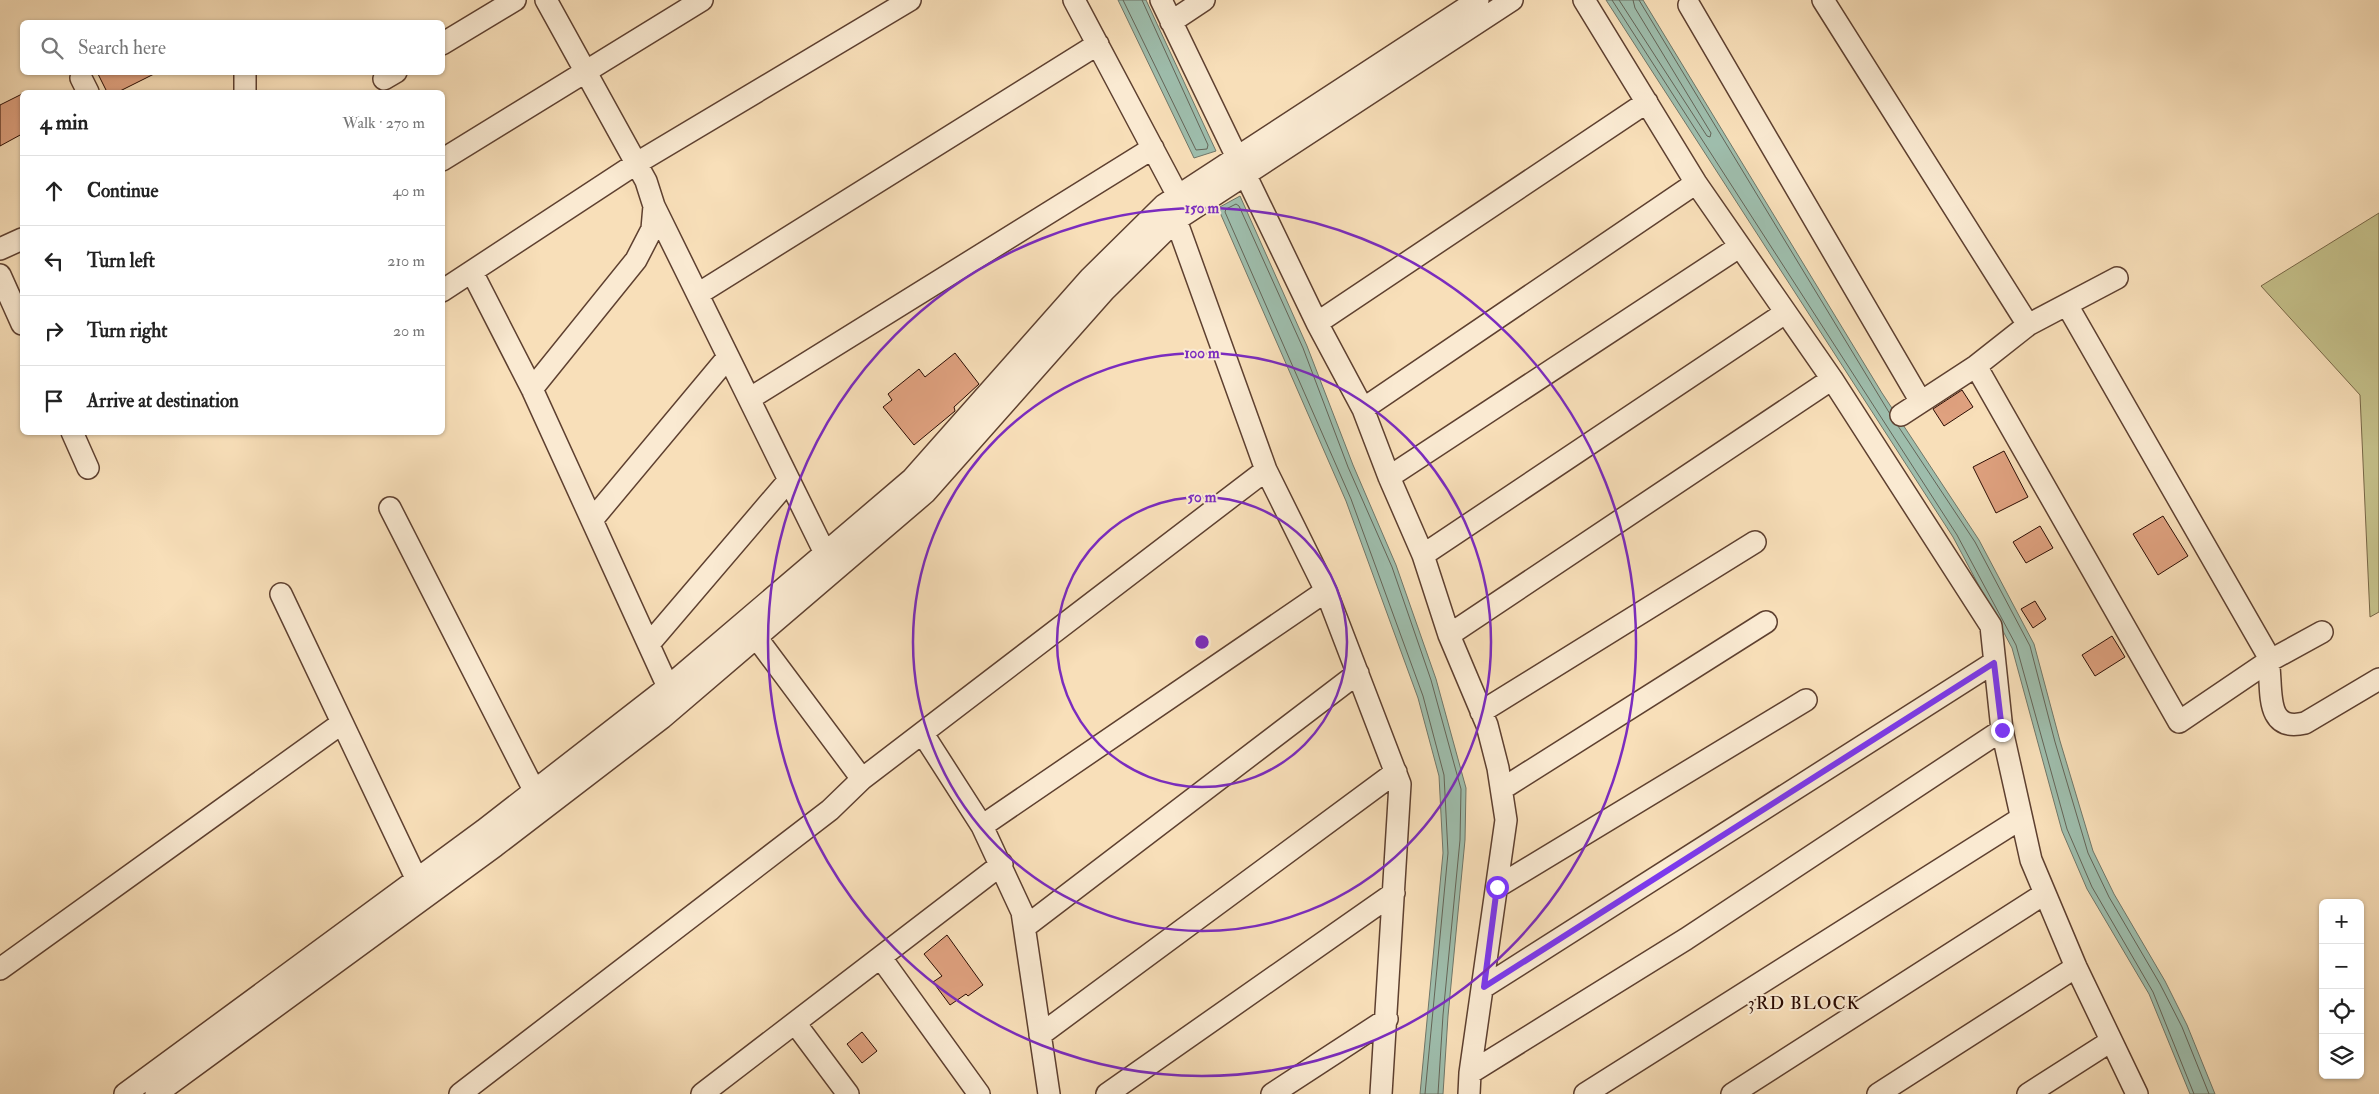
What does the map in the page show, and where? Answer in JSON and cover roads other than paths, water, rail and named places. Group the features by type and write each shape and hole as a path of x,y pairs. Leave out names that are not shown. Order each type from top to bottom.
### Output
{"street":[{"path":"445,42 515,0"},
{"path":"546,0 637,163 646,181 654,206 825,553"},
{"path":"445,158 702,0"},
{"path":"445,289 637,163 910,0"},
{"path":"1074,0 1178,196"},
{"path":"1161,0 1317,324 1363,409 1389,477 1423,555 1449,635 1481,712 1498,768 1506,820 1470,1084"},
{"path":"1170,22 1204,0"},
{"path":"156,1094 495,846 662,718 925,493 1104,291 1176,220 1240,167 1478,0"},
{"path":"125,1094 418,880 668,688 912,479 1090,278 1164,206 1178,196 1240,167 1512,0"},
{"path":"1584,0 1696,184 1832,379 1991,626 2002,730 2020,819 2031,860 2076,967 2137,1094"},
{"path":"1823,0 2028,325"},
{"path":"1689,5 1921,402"},
{"path":"698,294 1098,44"},
{"path":"245,75 245,90"},
{"path":"1317,324 1647,102"},
{"path":"750,399 1153,148"},
{"path":"1363,409 1696,184"},
{"path":"532,389 636,260 652,229 654,206"},
{"path":"1176,220 1266,470 1326,591 1400,784 1381,1094"},
{"path":"0,249 20,240"},
{"path":"1389,477 1739,247"},
{"path":"472,272 532,389 668,688"},
{"path":"0,274 20,319"},
{"path":"1901,415 1976,366 2028,325 2117,278"},
{"path":"2067,304 2269,661 2271,706 2283,722 2294,725 2312,719 2379,679"},
{"path":"1423,555 1786,313"},
{"path":"592,520 728,357"},
{"path":"1976,366 2179,722 2269,661 2322,632"},
{"path":"1449,635 1832,379"},
{"path":"73,435 88,468"},
{"path":"460,1094 830,810 862,780 1266,470"},
{"path":"648,644 789,480"},
{"path":"390,508 535,792"},
{"path":"1481,712 1755,542"},
{"path":"982,826 1326,591"},
{"path":"281,594 418,880"},
{"path":"1502,789 1766,622"},
{"path":"756,637 862,780"},
{"path":"1484,987 1994,663"},
{"path":"1025,927 1358,673"},
{"path":"1497,887 1806,700"},
{"path":"0,969 342,723"},
{"path":"1470,1084 2002,730"},
{"path":"923,734 982,826 1002,864 1022,912 1049,1094"},
{"path":"1040,1035 1396,772"},
{"path":"1585,1094 2020,819"},
{"path":"702,1094 724,1087 795,1023 1002,864"},
{"path":"1107,1094 1394,893"},
{"path":"1732,1094 2044,894"},
{"path":"881,958 979,1094"},
{"path":"1878,1094 2076,967"},
{"path":"1272,1094 1387,1019"},
{"path":"795,1023 848,1094"},
{"path":"2028,1094 2111,1040"}],"water":[{"path":"1118,0 1146,0 1216,151 1194,158"},
{"path":"1606,0 1643,0 1882,393 1979,540 2034,644 2060,741 2093,851 2114,894 2165,981 2187,1025 2215,1094 2190,1094 2149,994 2087,889 2062,831 2012,648 1953,537"},
{"path":"1240,196 1307,346 1353,465 1396,565 1436,679 1466,788 1465,840 1448,1016 1443,1094 1420,1094 1443,853 1439,776 1418,698 1346,501 1218,208"}],"district":[{"name":"3RD BLOCK","path":"1804,1003"}]}
